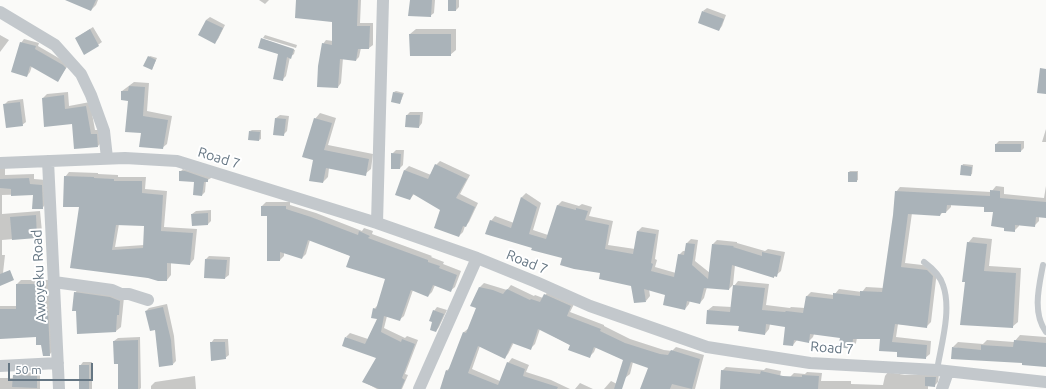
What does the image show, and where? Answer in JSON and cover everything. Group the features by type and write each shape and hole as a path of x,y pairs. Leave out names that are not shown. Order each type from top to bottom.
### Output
{"street":[{"path":"377,223 383,0"},
{"path":"0,12 55,45 81,74 91,95 104,131 107,158"},
{"name":"Road 7","path":"0,163 107,158 143,158 177,161 377,223 477,258 590,306 707,347 810,363 942,371 1046,382"},
{"name":"Awoyeku Road","path":"48,161 59,389"},
{"path":"419,389 477,258"},
{"path":"54,282 112,290 120,294 129,294 148,300"},
{"path":"0,366 58,363"},
{"path":"942,371 942,389"}],"lane":[{"path":"924,262 938,275 946,296 947,313 942,371"},
{"path":"1043,265 1038,293 1038,316 1046,332"}],"building":[{"path":"65,0 96,0 91,11"},
{"path":"296,0 358,0 357,26 370,26 369,49 358,49 356,61 340,59 338,88 317,87 318,66 322,43 332,45 332,22 295,18"},
{"path":"410,0 432,0 431,17 408,16"},
{"path":"448,0 456,0 456,11 448,11"},
{"path":"702,11 724,19 719,31 698,23"},
{"path":"206,20 223,28 215,44 198,35"},
{"path":"90,29 99,46 84,55 75,38"},
{"path":"409,34 451,34 451,56 410,56"},
{"path":"261,38 294,49 291,59 287,57 283,81 273,79 278,54 258,48"},
{"path":"20,42 36,46 35,49 66,68 58,82 30,66 27,77 11,72"},
{"path":"148,56 156,60 152,70 143,66"},
{"path":"1040,68 1046,69 1046,94 1037,93"},
{"path":"129,86 145,87 143,116 168,120 163,149 139,147 141,133 125,132 128,101 121,100 121,91 128,91"},
{"path":"393,92 403,94 400,104 391,102"},
{"path":"64,95 65,109 86,106 91,134 97,134 98,147 74,149 72,124 44,127 42,98"},
{"path":"20,102 23,126 6,128 3,104"},
{"path":"406,115 420,115 419,128 405,127"},
{"path":"275,118 286,119 284,136 273,135"},
{"path":"314,118 332,123 324,150 369,159 366,176 326,168 323,183 309,181 313,160 302,157"},
{"path":"249,131 260,132 259,141 248,140"},
{"path":"995,144 1021,144 1021,152 995,152"},
{"path":"391,153 401,154 400,169 391,169"},
{"path":"435,164 467,179 456,198 475,207 466,227 463,226 459,237 434,228 440,210 413,194 410,200 395,195 404,170 428,179"},
{"path":"961,165 972,167 971,176 960,175"},
{"path":"179,171 185,171 208,179 208,182 204,182 202,196 193,195 194,182 179,181"},
{"path":"848,172 857,172 857,182 848,182"},
{"path":"64,176 114,179 114,181 142,181 142,193 163,195 161,231 193,233 190,265 167,263 167,281 70,268 79,207 63,207","holes":["116,225 144,226 143,248 112,250"]},
{"path":"29,178 30,184 42,185 43,209 32,209 33,195 11,196 11,189 0,188 0,179"},
{"path":"990,190 1000,191 1000,198 1046,202 1046,218 1036,217 1035,227 1015,225 1015,232 1004,231 1004,228 991,226 993,212 984,212 984,207 947,205 946,213 941,213 940,216 908,214 901,267 927,270 933,276 927,328 895,324 892,342 927,345 926,359 897,357 897,352 879,351 880,339 853,339 852,349 838,347 840,338 810,334 809,343 794,340 793,346 783,345 785,327 766,324 765,335 738,331 739,326 706,324 707,310 730,312 733,285 765,288 762,310 803,313 806,296 833,299 833,293 860,296 860,291 882,292 895,191 990,196"},
{"path":"521,197 537,207 529,234 546,239 557,205 576,210 576,208 588,211 585,220 609,225 605,249 633,254 637,231 656,234 651,271 674,277 678,254 684,255 686,243 695,244 692,265 708,279 712,244 734,246 733,247 762,256 762,252 781,256 777,277 774,276 774,278 732,265 729,290 704,288 700,304 687,301 685,310 663,305 665,295 644,289 646,302 634,303 631,286 599,279 600,273 560,265 562,258 531,250 532,248 485,234 490,220 511,228"},
{"path":"261,206 286,206 286,209 358,235 359,231 370,236 368,238 428,260 428,262 440,266 439,268 457,275 451,292 433,285 428,297 411,290 400,321 384,316 381,332 401,342 402,339 415,344 402,378 405,380 401,389 379,389 362,382 376,358 342,346 345,337 365,344 377,319 371,318 373,308 376,309 385,279 346,267 350,256 308,240 302,259 280,252 280,261 267,261 267,216 261,216"},
{"path":"208,213 208,225 192,226 191,214"},
{"path":"36,215 37,238 12,240 10,217"},
{"path":"967,242 987,244 984,271 1016,273 1013,328 960,325 965,282 962,282"},
{"path":"205,259 227,260 225,279 204,278"},
{"path":"10,270 14,280 0,286 0,274"},
{"path":"16,284 46,284 45,311 48,311 50,356 43,356 41,345 36,345 36,337 0,339 0,309 16,309"},
{"path":"479,287 503,294 507,289 530,300 540,302 544,294 571,306 567,316 601,329 600,331 625,343 660,354 668,355 671,350 700,359 692,389 672,384 670,389 640,389 648,368 631,362 622,389 614,389 623,360 594,347 590,358 568,350 570,345 538,329 531,350 512,343 505,359 478,346 468,373 498,385 507,362 525,369 523,376 558,387 557,389 440,389 446,370 448,371 463,332 466,333 476,308 470,306"},
{"path":"74,292 110,297 120,301 116,332 77,334 76,311 72,311"},
{"path":"163,307 171,340 173,365 159,367 155,330 150,331 145,311"},
{"path":"433,310 444,314 436,332 430,330 432,322 429,321"},
{"path":"138,340 138,389 118,389 118,364 114,364 113,341"},
{"path":"1014,340 1046,343 1046,367 1022,365 1022,363 951,359 952,347 981,350 981,345 1013,347"},
{"path":"210,342 225,342 226,359 211,361"},
{"path":"79,365 89,365 89,389 79,389"},
{"path":"721,370 760,374 761,371 783,376 819,376 818,389 720,389"},
{"path":"13,375 37,376 37,388 12,387"},
{"path":"925,377 936,377 935,387 925,386"}]}
